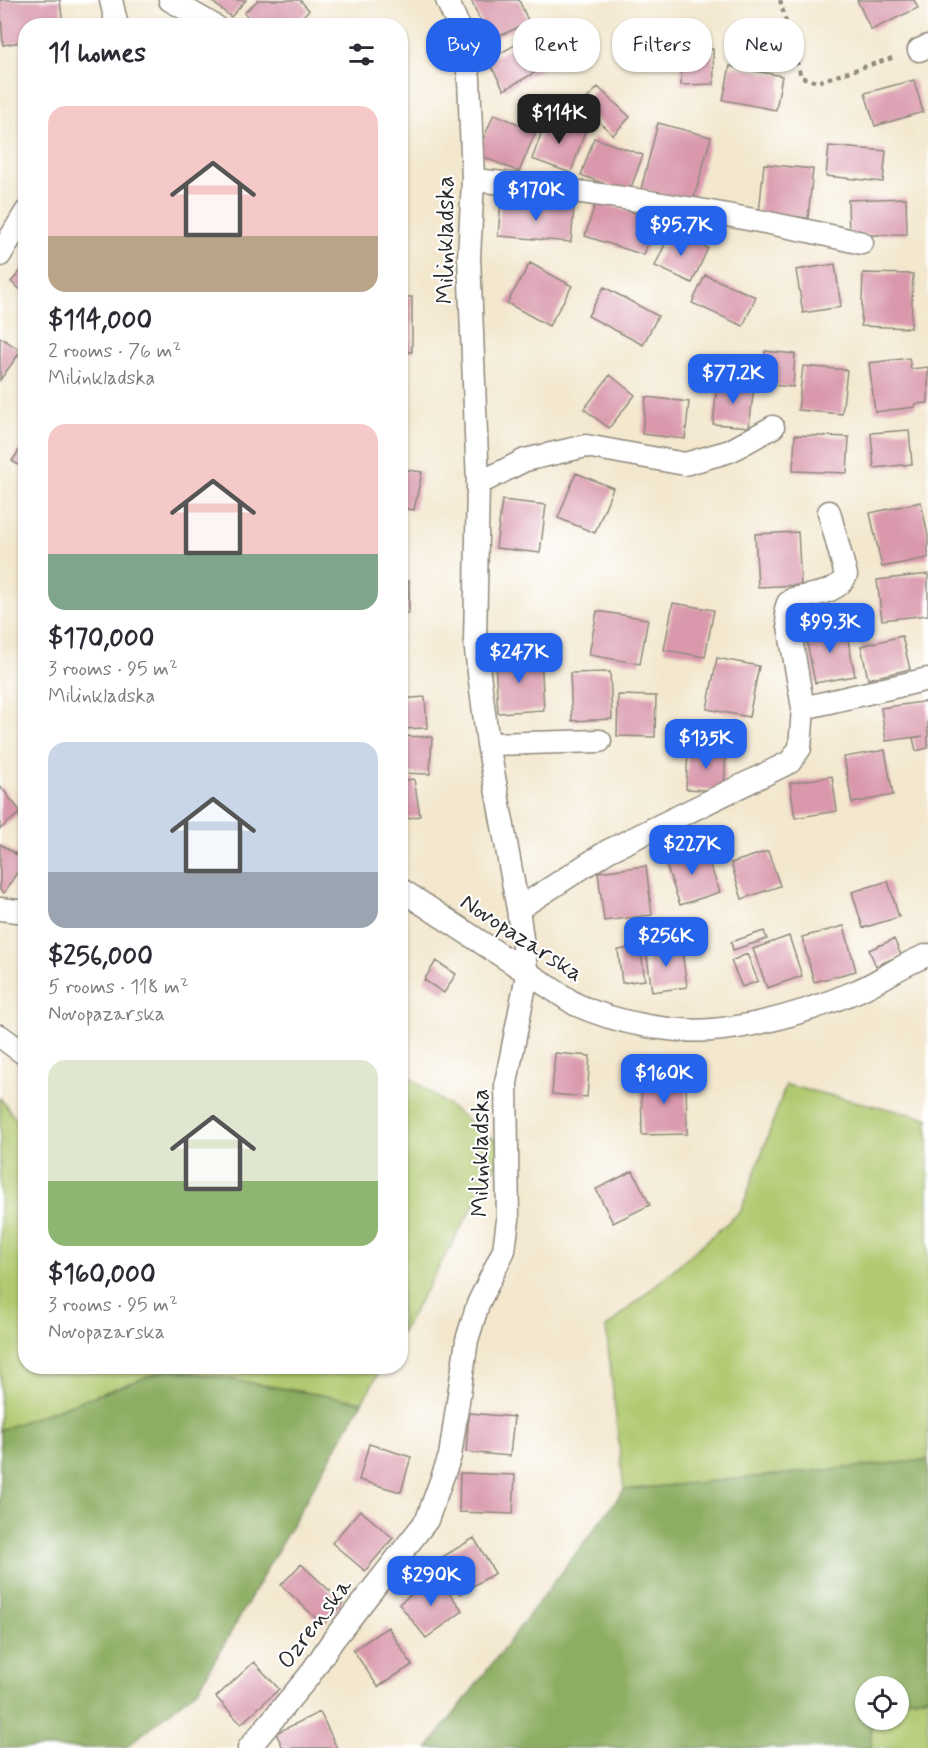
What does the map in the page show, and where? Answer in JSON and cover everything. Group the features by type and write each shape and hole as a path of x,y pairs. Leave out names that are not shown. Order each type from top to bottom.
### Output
{"street":[{"path":"111,0 115,18"},
{"path":"170,0 201,18"},
{"name":"Milinkladska","path":"447,0 465,50 473,180 469,258 478,484 475,642 488,744 518,909 527,975 506,1083 507,1230 504,1250 477,1304 470,1331 461,1393"},
{"path":"473,180 570,189 815,232 862,243"},
{"path":"0,255 18,225"},
{"path":"478,484 525,460 586,446 685,464 730,451 773,427"},
{"path":"518,909 608,851 790,762 800,748 803,708 786,609 788,603 793,599 837,589 843,583 846,575 829,512"},
{"path":"803,708 928,680"},
{"path":"488,744 600,741"},
{"name":"Novopazarska","path":"408,895 527,975 575,1004 602,1016 656,1028 721,1030 788,1014 855,992 928,955"},
{"path":"0,909 18,911"},
{"path":"0,1036 18,1049"},
{"name":"Ozrenska","path":"249,1748 309,1676 333,1640 427,1520 450,1456 461,1393"}],"path":[{"path":"780,0 801,77 817,81 924,48"}],"green space":[{"path":"408,1076 506,1148 408,1322"},
{"path":"786,1085 928,1118 928,1460 624,1490 606,1328 741,1211"},
{"path":"0,1098 18,1122 18,1374 155,1374 0,1430"},
{"path":"155,1374 198,1374 362,1402 199,1688 125,1748 0,1748 0,1430"},
{"path":"198,1374 378,1374 362,1402"},
{"path":"928,1460 928,1696 909,1699 909,1676 855,1676 855,1730 871,1730 871,1748 428,1748 624,1490"},
{"path":"928,1696 928,1748 871,1748 871,1730 909,1730 909,1699"}],"building":[{"path":"0,0 60,0 62,18 18,18 18,42 3,45"},
{"path":"210,0 246,0 231,17"},
{"path":"258,0 300,0 309,10 301,18 249,18 244,13"},
{"path":"471,0 519,0 527,18 513,18 513,30 501,35 501,18 479,18"},
{"path":"857,0 914,0 918,8 871,30"},
{"path":"513,46 513,72 536,72 504,90 494,72 501,72 501,53"},
{"path":"712,49 714,84 681,85 681,72 712,72"},
{"path":"729,72 761,72 782,76 776,110 723,100"},
{"path":"914,80 923,112 875,126 865,93"},
{"path":"598,87 630,117 613,135 581,105"},
{"path":"494,114 536,131 519,172 477,154"},
{"path":"547,118 585,131 571,173 532,159"},
{"path":"658,123 711,137 693,202 641,189"},
{"path":"594,138 643,155 629,193 581,175"},
{"path":"829,146 886,151 883,182 826,176"},
{"path":"764,164 813,169 808,218 759,213"},
{"path":"906,198 907,234 849,236 848,200"},
{"path":"501,201 574,207 571,242 498,236"},
{"path":"596,201 655,219 644,255 585,236"},
{"path":"671,231 708,248 692,283 655,266"},
{"path":"530,263 572,286 549,326 507,303"},
{"path":"835,264 841,307 803,313 796,270"},
{"path":"863,273 913,274 911,328 861,326"},
{"path":"18,274 18,288 11,282"},
{"path":"705,275 756,297 743,326 692,303"},
{"path":"604,287 658,316 643,345 588,316"},
{"path":"408,297 412,297 412,352 408,352"},
{"path":"0,337 18,349 18,355 0,380"},
{"path":"765,351 795,354 793,387 762,384"},
{"path":"909,358 911,369 928,367 928,403 875,412 869,363"},
{"path":"803,366 847,370 842,414 798,410"},
{"path":"610,375 635,395 609,428 584,409"},
{"path":"717,384 754,387 749,427 713,424"},
{"path":"646,397 689,402 685,439 642,434"},
{"path":"909,430 912,464 874,468 871,433"},
{"path":"795,435 849,437 847,473 793,471"},
{"path":"18,452 18,465 12,461"},
{"path":"408,470 422,472 414,510 408,509"},
{"path":"576,473 613,488 595,533 558,518"},
{"path":"502,500 546,505 540,553 496,548"},
{"path":"921,502 928,536 928,558 882,567 870,513"},
{"path":"798,532 801,585 758,587 755,534"},
{"path":"928,574 928,615 882,620 877,580"},
{"path":"408,581 409,581 408,613"},
{"path":"673,603 714,610 705,657 664,650"},
{"path":"597,611 648,619 640,664 589,655"},
{"path":"845,625 855,676 815,683 805,632"},
{"path":"902,636 910,669 868,679 861,646"},
{"path":"541,656 544,710 498,713 495,658"},
{"path":"717,658 759,666 749,717 707,709"},
{"path":"610,672 612,719 572,721 570,673"},
{"path":"618,695 656,696 655,737 617,736"},
{"path":"425,697 427,728 408,729 408,698"},
{"path":"928,701 928,748 916,751 913,738 923,736 886,741 881,708"},
{"path":"408,736 432,737 430,774 408,773"},
{"path":"688,750 726,752 724,791 686,789"},
{"path":"885,750 893,795 852,803 844,757"},
{"path":"832,776 837,811 795,818 790,783"},
{"path":"414,779 420,816 408,818 408,780"},
{"path":"0,786 18,808 18,814 0,829"},
{"path":"0,844 18,856 18,871 4,893 0,890"},
{"path":"703,846 720,892 680,905 664,859"},
{"path":"768,851 780,886 742,899 731,863"},
{"path":"646,866 652,915 604,921 598,872"},
{"path":"888,881 899,917 863,928 852,892"},
{"path":"844,926 856,971 814,982 802,937"},
{"path":"764,931 767,939 733,950 731,942"},
{"path":"789,936 802,976 767,988 753,949"},
{"path":"894,939 901,955 876,966 869,950"},
{"path":"681,944 687,987 652,992 646,949"},
{"path":"640,946 645,980 622,983 618,950"},
{"path":"747,954 758,981 742,987 731,961"},
{"path":"436,961 456,974 444,993 424,980"},
{"path":"555,1053 590,1056 587,1097 552,1094"},
{"path":"686,1075 687,1134 642,1135 641,1076"},
{"path":"633,1171 650,1205 613,1223 596,1189"},
{"path":"469,1413 514,1417 510,1456 466,1452"},
{"path":"369,1444 411,1457 401,1492 359,1480"},
{"path":"460,1473 515,1475 513,1514 459,1512"},
{"path":"360,1510 393,1538 365,1571 332,1543"},
{"path":"474,1538 495,1573 460,1594 439,1559"},
{"path":"301,1564 343,1603 323,1625 281,1585"},
{"path":"436,1576 463,1611 426,1638 399,1604"},
{"path":"388,1627 412,1665 378,1687 353,1650"},
{"path":"254,1662 279,1689 241,1724 216,1697"},
{"path":"320,1712 337,1748 283,1748 276,1733"}]}
